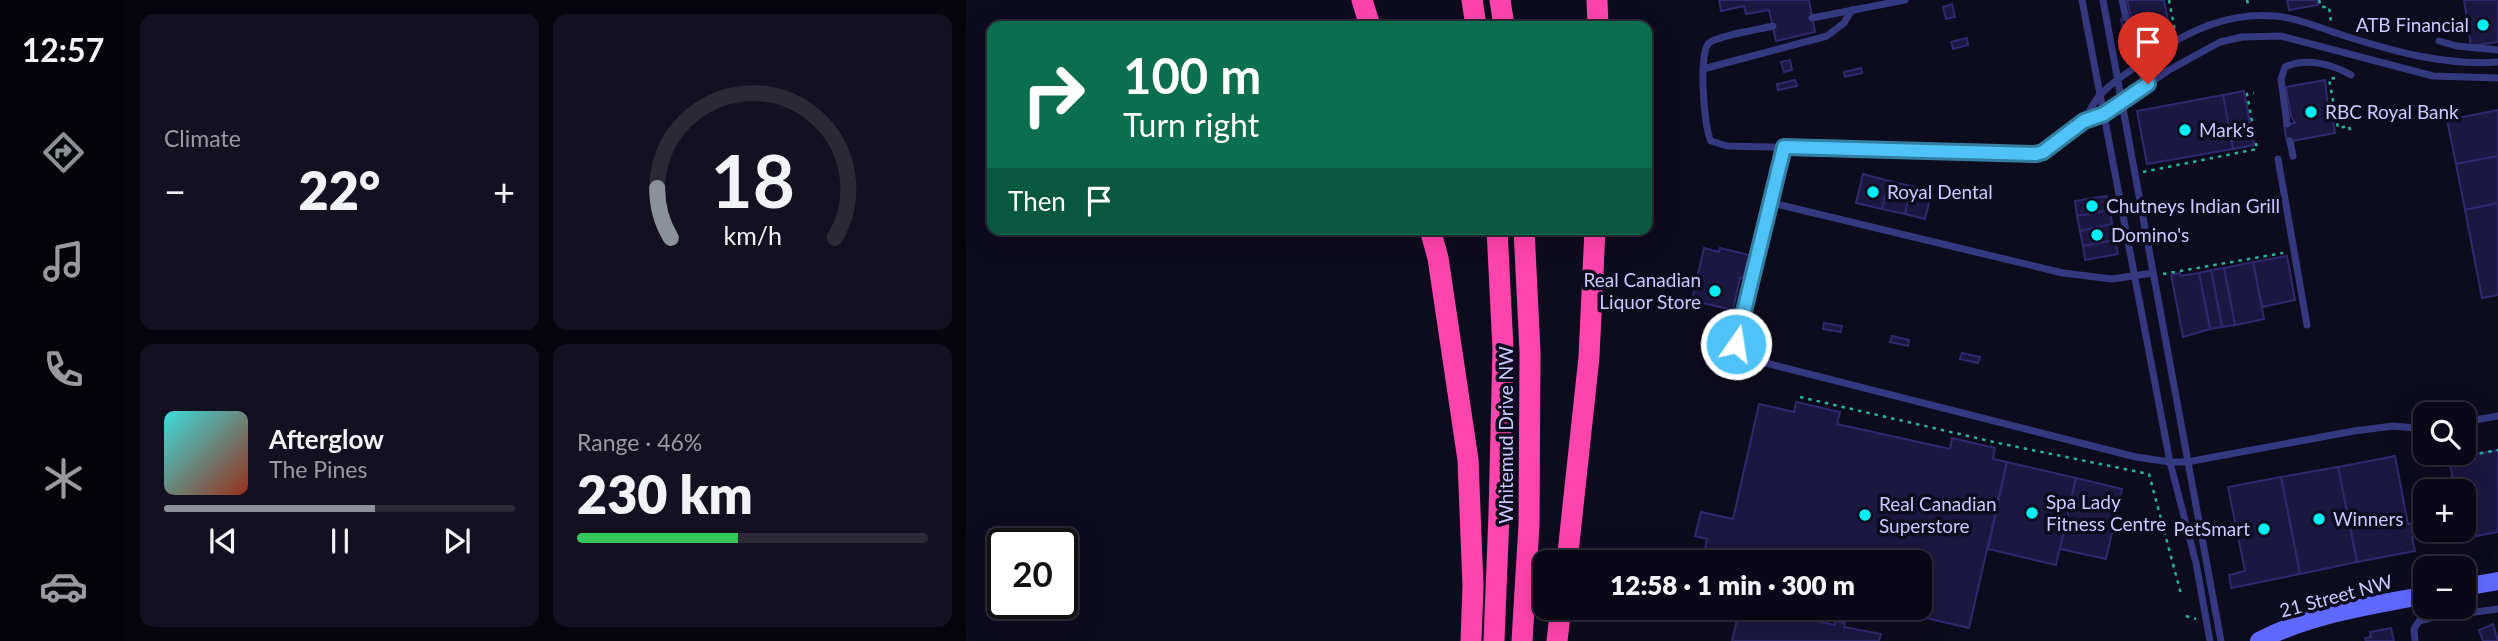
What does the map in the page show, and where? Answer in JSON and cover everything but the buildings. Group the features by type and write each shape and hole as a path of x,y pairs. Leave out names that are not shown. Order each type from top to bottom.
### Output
{"highway":[{"path":"1362,0 1368,21"},
{"path":"1373,0 1378,21"},
{"path":"1472,0 1475,21"},
{"path":"1500,0 1503,21"},
{"path":"1597,0 1598,21"},
{"path":"1432,235 1438,258 1468,460 1474,586 1471,641"},
{"name":"Whitemud Drive NW","path":"1493,641 1503,349 1497,235"},
{"name":"Whitemud Drive NW","path":"1522,641 1529,525 1530,405 1524,235"},
{"path":"1568,550 1589,357 1595,235"},
{"path":"1557,641 1559,620"}],"street":[{"path":"2476,585 2498,580"},
{"name":"21 Street NW","path":"2259,641 2298,624 2342,611 2413,597"}],"lane":[{"path":"1812,18 1905,0"},
{"path":"2082,0 2170,462 2196,563 2210,641"},
{"path":"2103,0 2221,641"},
{"path":"2122,0 2126,18"},
{"path":"1703,69 1828,36 1844,23 1852,10"},
{"path":"2084,121 2100,94 2181,36 2233,18 2265,16 2294,19 2345,36 2437,60 2463,63 2498,62"},
{"path":"1773,26 1718,39 1709,43 1704,51 1707,128 1712,141 1727,146 2036,154 2043,152 2084,121 2104,114 2169,70 2220,42 2242,37 2281,36 2433,76 2498,78"},
{"path":"2128,29 2137,68 2148,84"},
{"path":"2440,41 2457,46 2498,50"},
{"path":"2287,124 2281,79 2285,67 2298,63 2322,63 2351,75"},
{"path":"2290,141 2293,156"},
{"path":"1784,147 1736,341 1743,356 2136,457 2170,462 2188,462 2354,431 2393,426 2413,428"},
{"path":"2278,159 2307,324"},
{"path":"1772,203 2063,273 2104,278 2154,273"},
{"path":"2476,420 2498,416"},
{"path":"2415,641 2414,629 2419,621 2498,609"}],"path":[{"path":"2168,0 2175,34"},
{"path":"2319,0 2321,7"},
{"path":"2335,75 2335,78 2329,79 2338,128 2349,126 2351,135"},
{"path":"2143,172 2257,149 2247,94 2254,93"},
{"path":"2162,274 2283,253 2282,246"},
{"path":"1800,397 2149,474 2181,594"},
{"path":"1818,407 1820,401"},
{"path":"1973,443 1975,436"},
{"path":"2476,454 2498,450"}],"place":[{"name":"ATB Financial","path":"2483,25"},
{"name":"RBC Royal Bank","path":"2311,112"},
{"name":"Mark's","path":"2185,130"},
{"name":"Royal Dental","path":"1873,192"},
{"name":"Chutneys Indian Grill","path":"2092,206"},
{"name":"Domino's","path":"2097,235"},
{"name":"Real Canadian Liquor Store","path":"1715,291"},
{"name":"Spa Lady Fitness Centre","path":"2032,513"},
{"name":"Real Canadian Superstore","path":"1865,515"},
{"name":"Winners","path":"2319,519"},
{"name":"PetSmart","path":"2264,529"}],"route":[{"path":"1736,344 1784,147 2036,154 2043,152 2084,121 2104,114 2148,84"}]}
